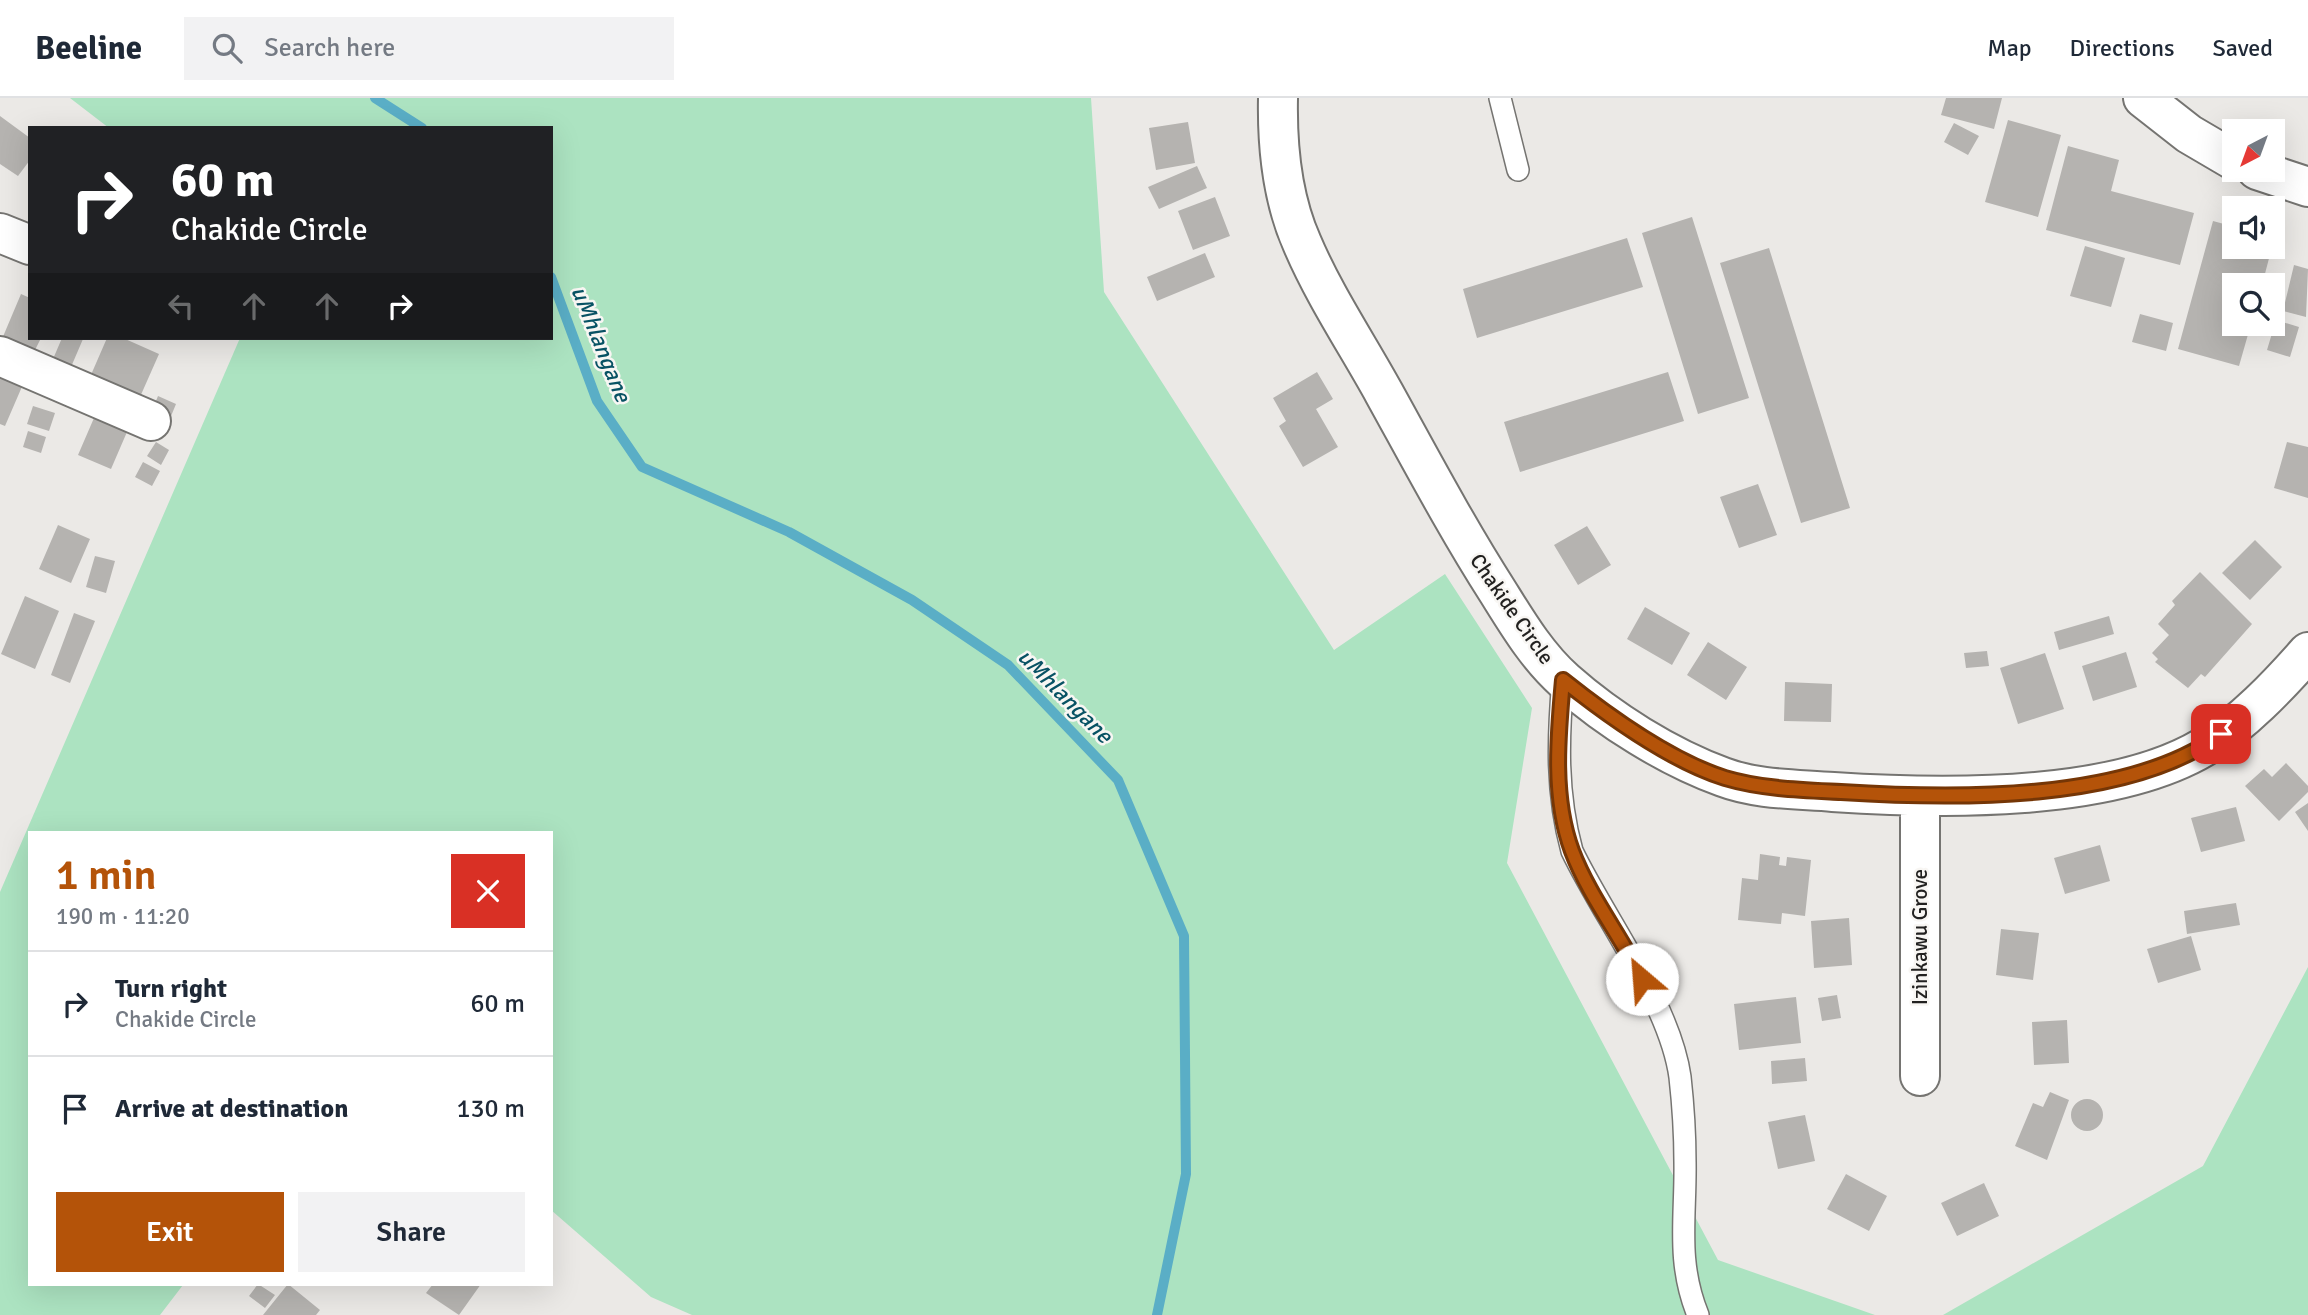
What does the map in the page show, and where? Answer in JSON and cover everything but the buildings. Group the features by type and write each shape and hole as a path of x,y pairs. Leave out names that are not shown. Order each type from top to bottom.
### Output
{"street":[{"name":"Chakide Circle","path":"1278,98 1277,128 1283,185 1301,242 1471,550 1532,645 1563,680 1601,710 1630,728 1724,778 1773,788 1920,797 2050,792 2120,779 2168,764 2204,747 2238,722 2308,652"},
{"path":"2143,98 2189,134 2222,153"},
{"path":"2286,180 2308,187"},
{"path":"0,233 28,244"},
{"path":"0,356 151,421"},
{"name":"Izinkawu Grove","path":"1920,797 1920,1076"}],"lane":[{"path":"1500,98 1518,170"},
{"path":"1563,680 1558,762 1565,825 1572,851 1664,1024 1680,1075 1686,1164 1682,1204 1685,1265 1698,1315"}],"green space":[{"path":"70,98 1091,98 1104,292 1334,650 1445,574 1532,708 1507,863 1718,1260 1875,1315 692,1315 651,1297 553,1212 553,831 28,831 28,1286 182,1286 160,1315 0,1315 0,892 239,340 553,340 553,126 106,126"},
{"path":"2308,967 2308,1315 1943,1315 2203,1166"}],"waterway":[{"name":"uMhlangane","path":"375,98 419,126"},
{"name":"uMhlangane","path":"553,282 597,401 642,467 789,532 912,600 1008,665 1118,780 1184,936 1186,1174 1157,1315"}],"route":[{"path":"1642,979 1582,871 1572,851 1565,825 1558,762 1563,680 1601,710 1687,760 1724,778 1773,788 1920,797 1965,793 2050,792 2120,779 2168,764 2204,747 2221,734"}]}
